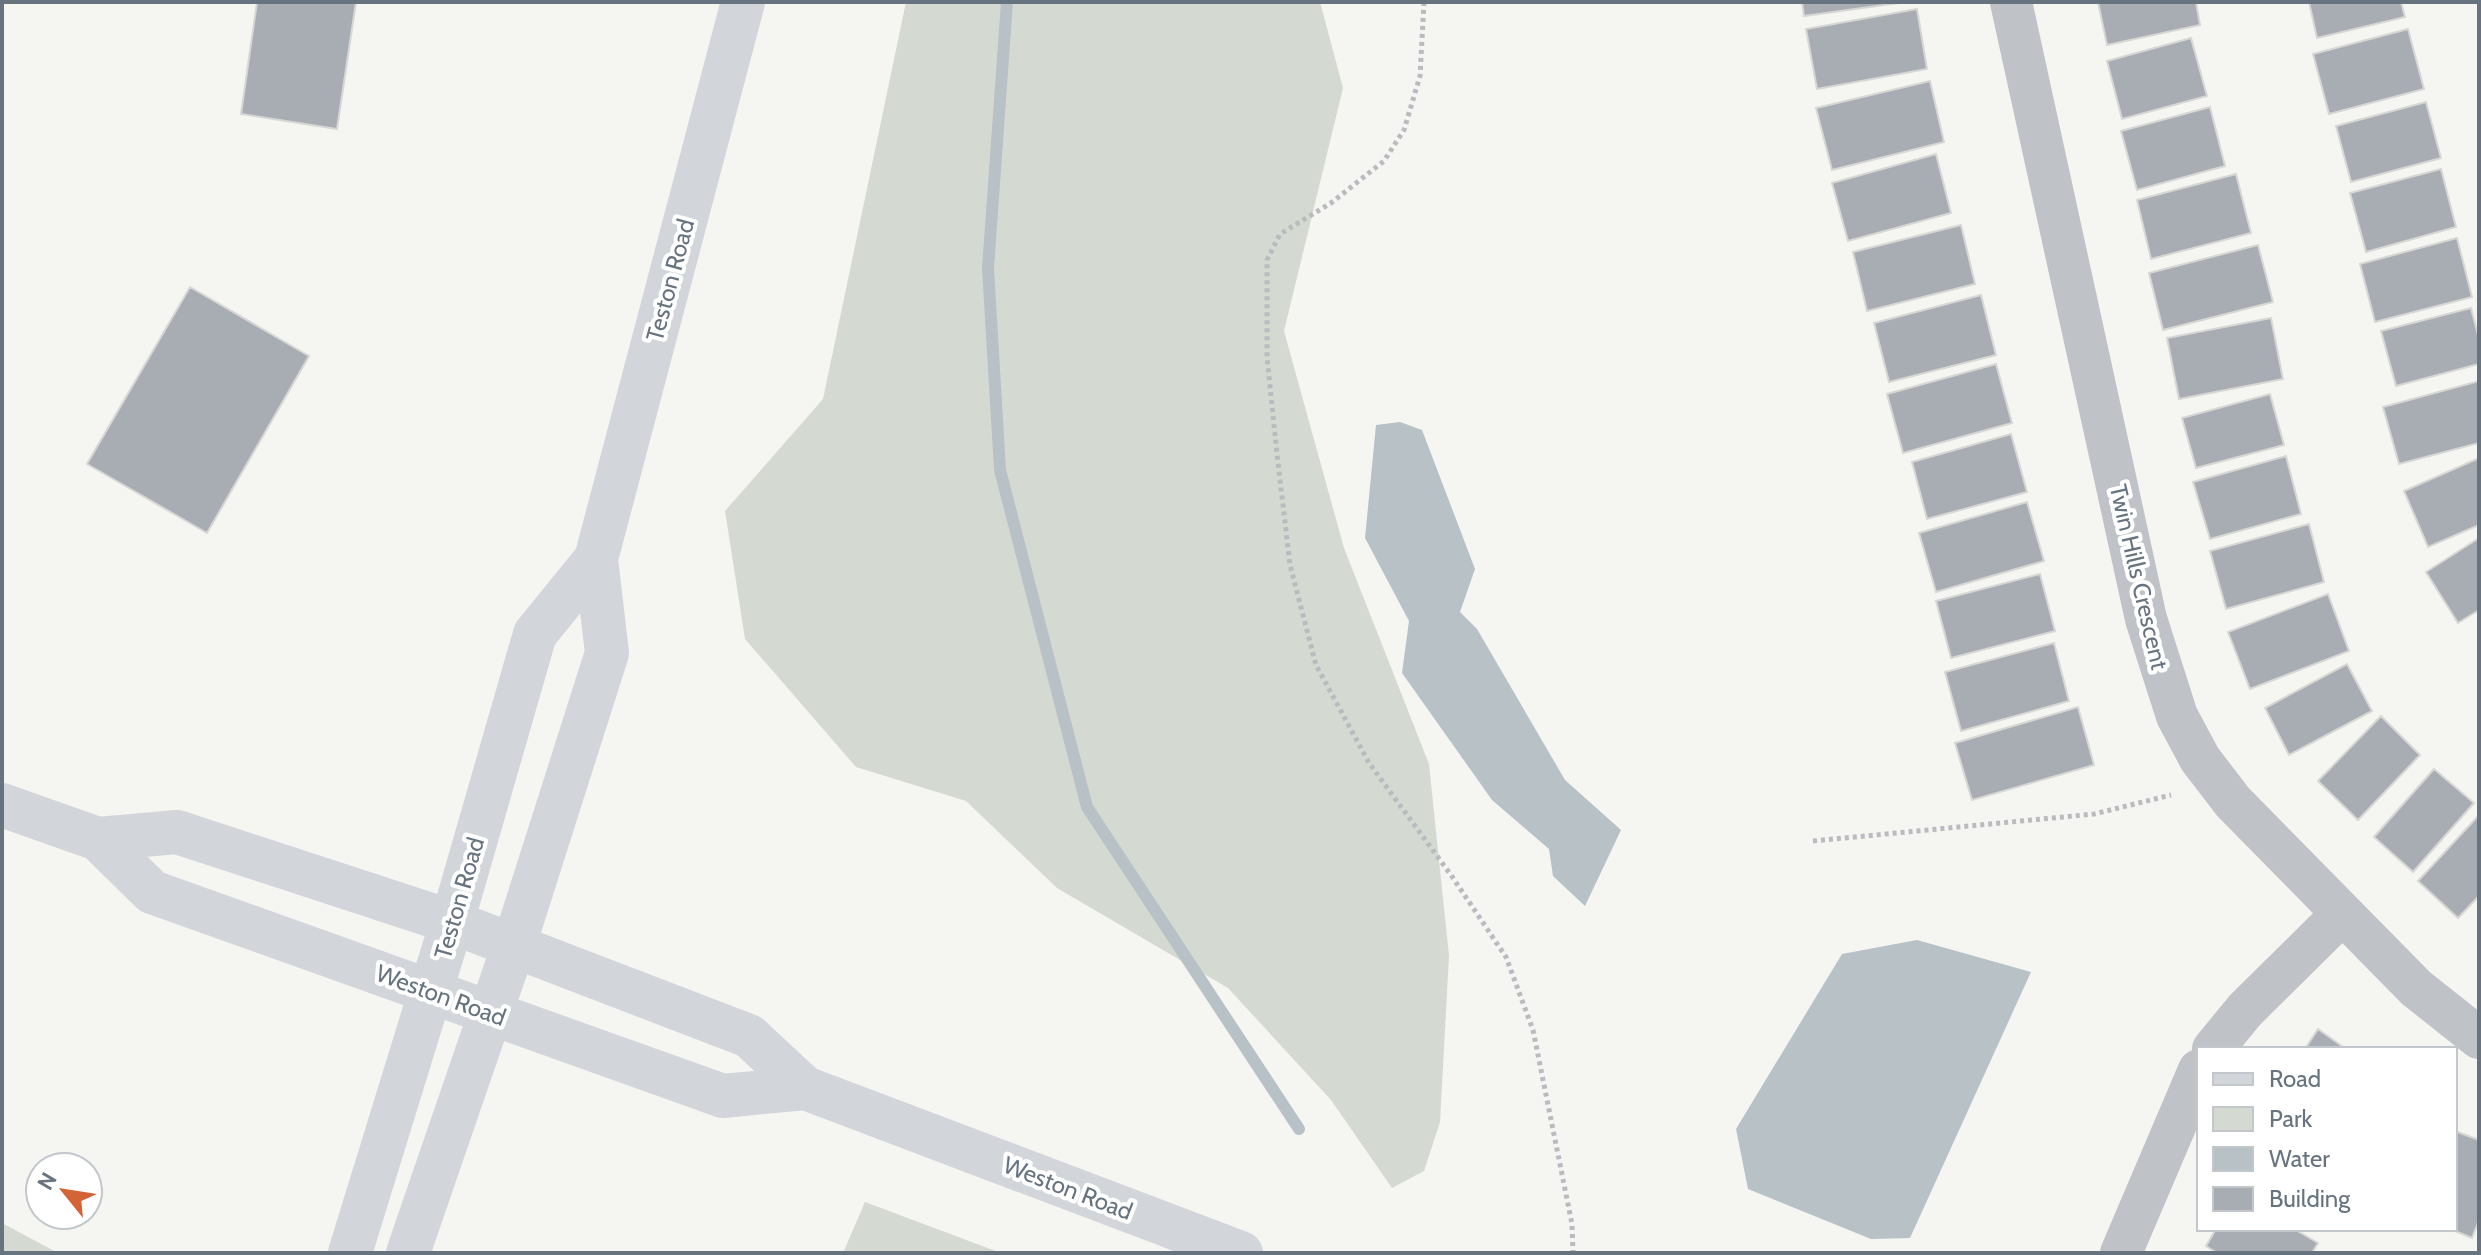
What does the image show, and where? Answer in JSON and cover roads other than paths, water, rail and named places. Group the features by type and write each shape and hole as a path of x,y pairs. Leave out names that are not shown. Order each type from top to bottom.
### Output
{"main road":[{"name":"Teston Road","path":"408,1253 514,945 607,653 596,559 743,2"},
{"name":"Teston Road","path":"350,1253 452,922 535,634 596,559"},
{"name":"Weston Road","path":"2,805 98,839 177,832 452,922 749,1036 805,1088 1241,1253"},
{"name":"Weston Road","path":"98,839 152,892 723,1096 805,1088"}],"street":[{"name":"Twin Hills Crescent","path":"2011,2 2146,619 2177,716 2200,759 2233,802 2416,988 2479,1038"},
{"path":"2215,1047 2245,1010 2342,914"},
{"path":"2121,1253 2197,1075"}],"water":[{"path":"1400,422 1422,430 1475,569 1460,612 1477,629 1565,780 1621,830 1585,906 1553,876 1549,849 1492,800 1402,673 1409,621 1365,538 1376,425"},
{"path":"1917,940 2031,972 1910,1238 1871,1239 1748,1189 1736,1129 1842,954"}],"waterway":[{"path":"1007,2 988,268 1000,470 1087,807 1299,1129"}]}
